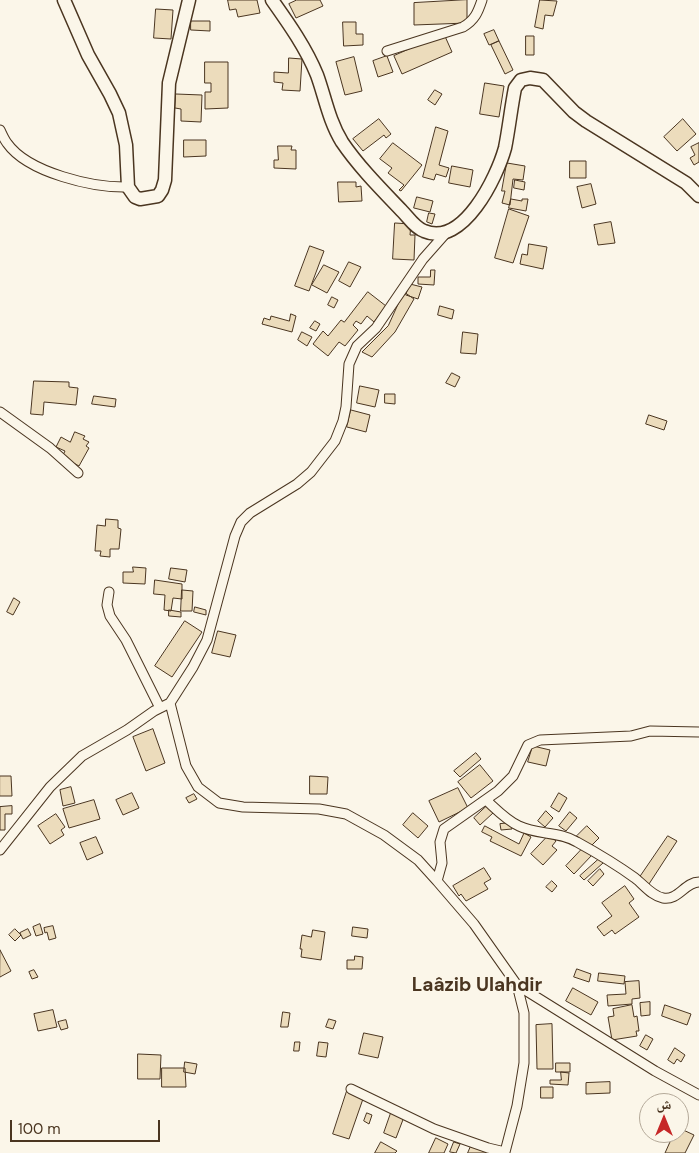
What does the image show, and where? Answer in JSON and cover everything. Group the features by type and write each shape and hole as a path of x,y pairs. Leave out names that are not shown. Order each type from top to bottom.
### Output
{"main road":[{"path":"64,0 88,55 119,113 126,145 128,187 135,197 150,198 158,196 165,180 169,83 189,0"},
{"path":"272,0 300,42 316,74 330,115 342,142 376,183 416,226 423,231 434,234 446,233 462,224 489,188 498,170 504,148 515,88 521,80 530,78 543,80 574,112 586,121 686,183 699,196"}],"street":[{"path":"387,51 471,23 478,14 482,0"},
{"path":"0,130 8,145 25,159 51,174 114,188 128,187"},
{"path":"0,850 50,787 82,756 170,703 207,640 234,536 241,522 250,513 297,484 311,472 335,441 346,407 349,364 357,346 376,328 423,259 446,233"},
{"path":"0,412 50,448 78,473"},
{"path":"109,592 107,605 110,616 126,640 160,708"},
{"path":"170,703 186,766 198,787 219,803 243,807 320,809 346,814 384,835 418,860 438,881 474,924 518,985 648,1066 699,1095"},
{"path":"438,881 442,863 440,842 444,829 498,791 513,776 528,745 540,740 631,736 650,731 699,732"},
{"path":"486,800 519,826 575,840 635,878 656,896 664,899 674,896 692,882 699,882"},
{"path":"352,1088 434,1129 505,1152 517,1106 524,1063 524,1013 518,985"}],"building":[{"path":"228,0 257,0 260,13 238,17 236,9 230,10"},
{"path":"297,0 320,0 323,6 296,18 289,4"},
{"path":"467,0 467,23 414,25 414,3"},
{"path":"540,0 557,1 553,16 545,15 543,29 535,27"},
{"path":"156,9 173,10 171,39 154,38"},
{"path":"191,21 210,21 210,31 191,30"},
{"path":"343,22 356,22 356,34 363,34 363,45 344,46"},
{"path":"494,30 499,41 489,45 484,34"},
{"path":"444,34 452,52 402,74 394,56"},
{"path":"526,36 534,36 534,55 526,55"},
{"path":"499,41 513,70 505,74 491,45"},
{"path":"387,56 393,72 378,77 373,61"},
{"path":"354,57 362,91 345,95 336,62"},
{"path":"289,58 302,59 300,91 282,90 283,83 274,82 274,72 288,73"},
{"path":"205,62 228,62 228,108 205,109 205,92 211,92 211,83 205,83"},
{"path":"485,83 504,86 499,117 480,114"},
{"path":"435,90 442,94 435,105 428,100"},
{"path":"176,94 202,95 201,122 181,121 181,109 175,108"},
{"path":"379,119 391,134 386,138 384,135 363,151 353,139"},
{"path":"683,119 696,134 677,151 664,137"},
{"path":"436,127 448,131 439,165 449,168 446,177 436,174 434,180 423,177"},
{"path":"184,140 206,140 206,156 184,157"},
{"path":"393,143 422,165 401,191 399,190 404,185 388,173 392,168 380,159"},
{"path":"699,143 699,162 694,165 690,158 695,155 691,147"},
{"path":"278,146 292,146 291,150 296,150 296,169 274,168 274,160 278,160"},
{"path":"570,161 586,161 586,178 570,178"},
{"path":"507,163 525,166 523,180 513,179 510,205 502,203"},
{"path":"452,166 473,170 470,187 449,183"},
{"path":"515,180 525,182 524,190 514,188"},
{"path":"338,182 356,182 356,187 361,186 362,201 339,202"},
{"path":"591,184 596,204 582,208 577,187"},
{"path":"417,197 433,201 430,212 414,208"},
{"path":"511,199 522,201 522,199 528,199 526,211 509,208"},
{"path":"509,209 529,216 513,263 495,258"},
{"path":"429,213 435,214 432,224 427,222"},
{"path":"611,222 615,243 598,245 594,225"},
{"path":"395,223 411,224 410,235 415,235 414,260 393,259"},
{"path":"529,244 547,247 543,269 520,264 522,254 527,255"},
{"path":"310,246 324,251 309,291 295,286"},
{"path":"349,262 361,267 350,287 339,281"},
{"path":"324,265 339,272 327,293 312,285"},
{"path":"431,270 435,270 434,285 418,284 418,277 430,277"},
{"path":"410,284 422,287 418,299 406,295"},
{"path":"368,292 386,306 374,322 367,316 361,324 356,321 353,325 358,330 345,346 339,342 328,356 313,344 323,331 328,336 341,320 344,322"},
{"path":"404,292 414,299 395,332 372,357 362,352 388,326"},
{"path":"332,297 338,300 334,308 328,305"},
{"path":"440,306 454,310 452,319 438,315"},
{"path":"291,314 296,316 292,332 262,324 264,318 270,320 271,316 289,321"},
{"path":"315,321 320,324 316,331 310,328"},
{"path":"302,332 312,337 307,346 298,340"},
{"path":"463,332 478,334 476,354 461,353"},
{"path":"452,373 460,377 455,387 446,383"},
{"path":"34,381 69,382 69,387 78,388 76,405 44,402 43,415 31,414"},
{"path":"360,386 379,390 375,407 357,403"},
{"path":"385,394 395,394 395,404 385,403"},
{"path":"94,396 116,399 115,407 92,404"},
{"path":"351,410 370,415 366,432 347,427"},
{"path":"649,415 667,421 664,430 646,424"},
{"path":"75,432 85,436 83,439 89,442 86,446 89,448 79,466 62,457 65,451 56,447 61,437 70,442"},
{"path":"106,519 118,520 118,528 121,529 119,549 110,549 110,557 100,556 101,551 95,551 97,525 105,526"},
{"path":"133,567 146,568 145,584 123,583 123,572 133,572"},
{"path":"171,568 187,570 185,582 169,579"},
{"path":"155,580 182,584 182,599 173,598 171,611 164,610 165,595 154,594"},
{"path":"182,590 193,591 192,611 181,611"},
{"path":"14,598 20,602 13,615 7,612"},
{"path":"195,607 206,610 206,615 194,612"},
{"path":"169,610 181,612 181,617 169,616"},
{"path":"185,621 202,632 172,677 155,666"},
{"path":"218,631 236,635 230,657 212,653"},
{"path":"153,729 165,763 146,771 133,737"},
{"path":"533,746 550,750 546,766 528,762"},
{"path":"476,753 481,759 460,777 454,771"},
{"path":"480,765 493,781 471,798 458,782"},
{"path":"0,776 11,776 12,796 0,796"},
{"path":"310,776 328,777 327,794 310,794"},
{"path":"71,787 75,803 63,806 60,790"},
{"path":"458,788 468,808 439,822 429,801"},
{"path":"132,793 139,808 123,815 116,800"},
{"path":"559,793 567,798 559,812 551,807"},
{"path":"194,794 197,799 189,803 186,798"},
{"path":"94,800 100,819 69,828 63,809"},
{"path":"12,806 12,814 5,814 5,830 0,830 0,807"},
{"path":"487,806 493,813 480,825 474,818"},
{"path":"546,811 553,818 545,827 538,821"},
{"path":"570,812 577,818 566,831 559,826"},
{"path":"413,813 428,826 418,838 403,825"},
{"path":"56,814 65,827 61,830 64,835 50,844 38,826"},
{"path":"511,823 512,829 501,830 500,824"},
{"path":"485,826 519,844 524,833 531,837 521,856 490,841 492,837 482,832"},
{"path":"587,826 599,838 589,848 577,836"},
{"path":"549,835 556,841 552,846 557,850 543,865 531,854"},
{"path":"668,836 677,841 649,884 640,877"},
{"path":"96,837 103,853 87,860 80,843"},
{"path":"584,847 592,855 574,874 566,866"},
{"path":"599,859 603,863 584,880 580,876"},
{"path":"484,868 491,879 484,883 488,889 466,901 461,894 459,896 453,886"},
{"path":"600,869 604,874 593,886 588,881"},
{"path":"552,881 557,886 552,892 546,887"},
{"path":"625,886 634,899 629,903 639,917 615,934 612,930 604,936 597,927 612,916 602,903"},
{"path":"40,924 43,934 36,936 33,927"},
{"path":"53,926 56,938 49,940 44,928"},
{"path":"353,927 368,929 367,938 352,936"},
{"path":"15,929 21,935 15,941 9,935"},
{"path":"28,929 31,935 23,939 20,933"},
{"path":"313,930 325,932 321,960 301,957 302,935 311,937"},
{"path":"0,950 11,971 0,977"},
{"path":"355,956 363,957 362,969 347,969 347,960 354,960"},
{"path":"577,969 591,974 589,982 574,977"},
{"path":"34,970 38,977 32,979 29,972"},
{"path":"599,973 625,976 624,984 598,981"},
{"path":"639,981 640,998 632,999 632,1004 608,1006 607,995 626,994 625,982"},
{"path":"573,988 598,1002 591,1015 566,1001"},
{"path":"650,1002 650,1015 641,1016 640,1003"},
{"path":"632,1005 634,1017 637,1016 639,1031 636,1031 637,1036 612,1040 608,1017 614,1016 613,1009"},
{"path":"665,1005 691,1014 687,1025 662,1016"},
{"path":"53,1010 57,1027 38,1031 34,1014"},
{"path":"283,1012 290,1013 288,1027 281,1027"},
{"path":"329,1019 336,1021 333,1029 326,1027"},
{"path":"66,1020 68,1028 61,1030 58,1022"},
{"path":"552,1024 553,1069 537,1069 536,1025"},
{"path":"364,1033 383,1037 378,1058 359,1054"},
{"path":"646,1035 653,1039 647,1050 640,1046"},
{"path":"295,1042 300,1042 299,1051 294,1051"},
{"path":"319,1042 328,1043 326,1057 317,1056"},
{"path":"675,1048 685,1055 681,1062 677,1059 674,1064 668,1060"},
{"path":"138,1054 161,1055 160,1079 138,1079"},
{"path":"185,1062 197,1064 195,1074 184,1072"},
{"path":"556,1063 570,1063 570,1072 556,1072"},
{"path":"162,1068 185,1068 186,1087 162,1087"},
{"path":"561,1072 569,1073 568,1085 550,1084 550,1080 561,1080"},
{"path":"610,1082 610,1093 586,1094 586,1083"},
{"path":"541,1087 553,1087 553,1098 541,1098"},
{"path":"347,1091 364,1096 349,1139 333,1134"},
{"path":"367,1113 372,1115 369,1124 364,1121"},
{"path":"391,1113 404,1117 396,1138 384,1133"},
{"path":"689,1133 694,1135 685,1153 665,1153 670,1143 689,1143"},
{"path":"436,1138 448,1144 444,1153 429,1153"},
{"path":"381,1142 397,1151 395,1153 375,1153"},
{"path":"454,1142 460,1144 456,1153 450,1152"},
{"path":"471,1146 490,1153 468,1153"}],"district":[{"name":"Laâzib Ulahdir","path":"477,986"}]}
